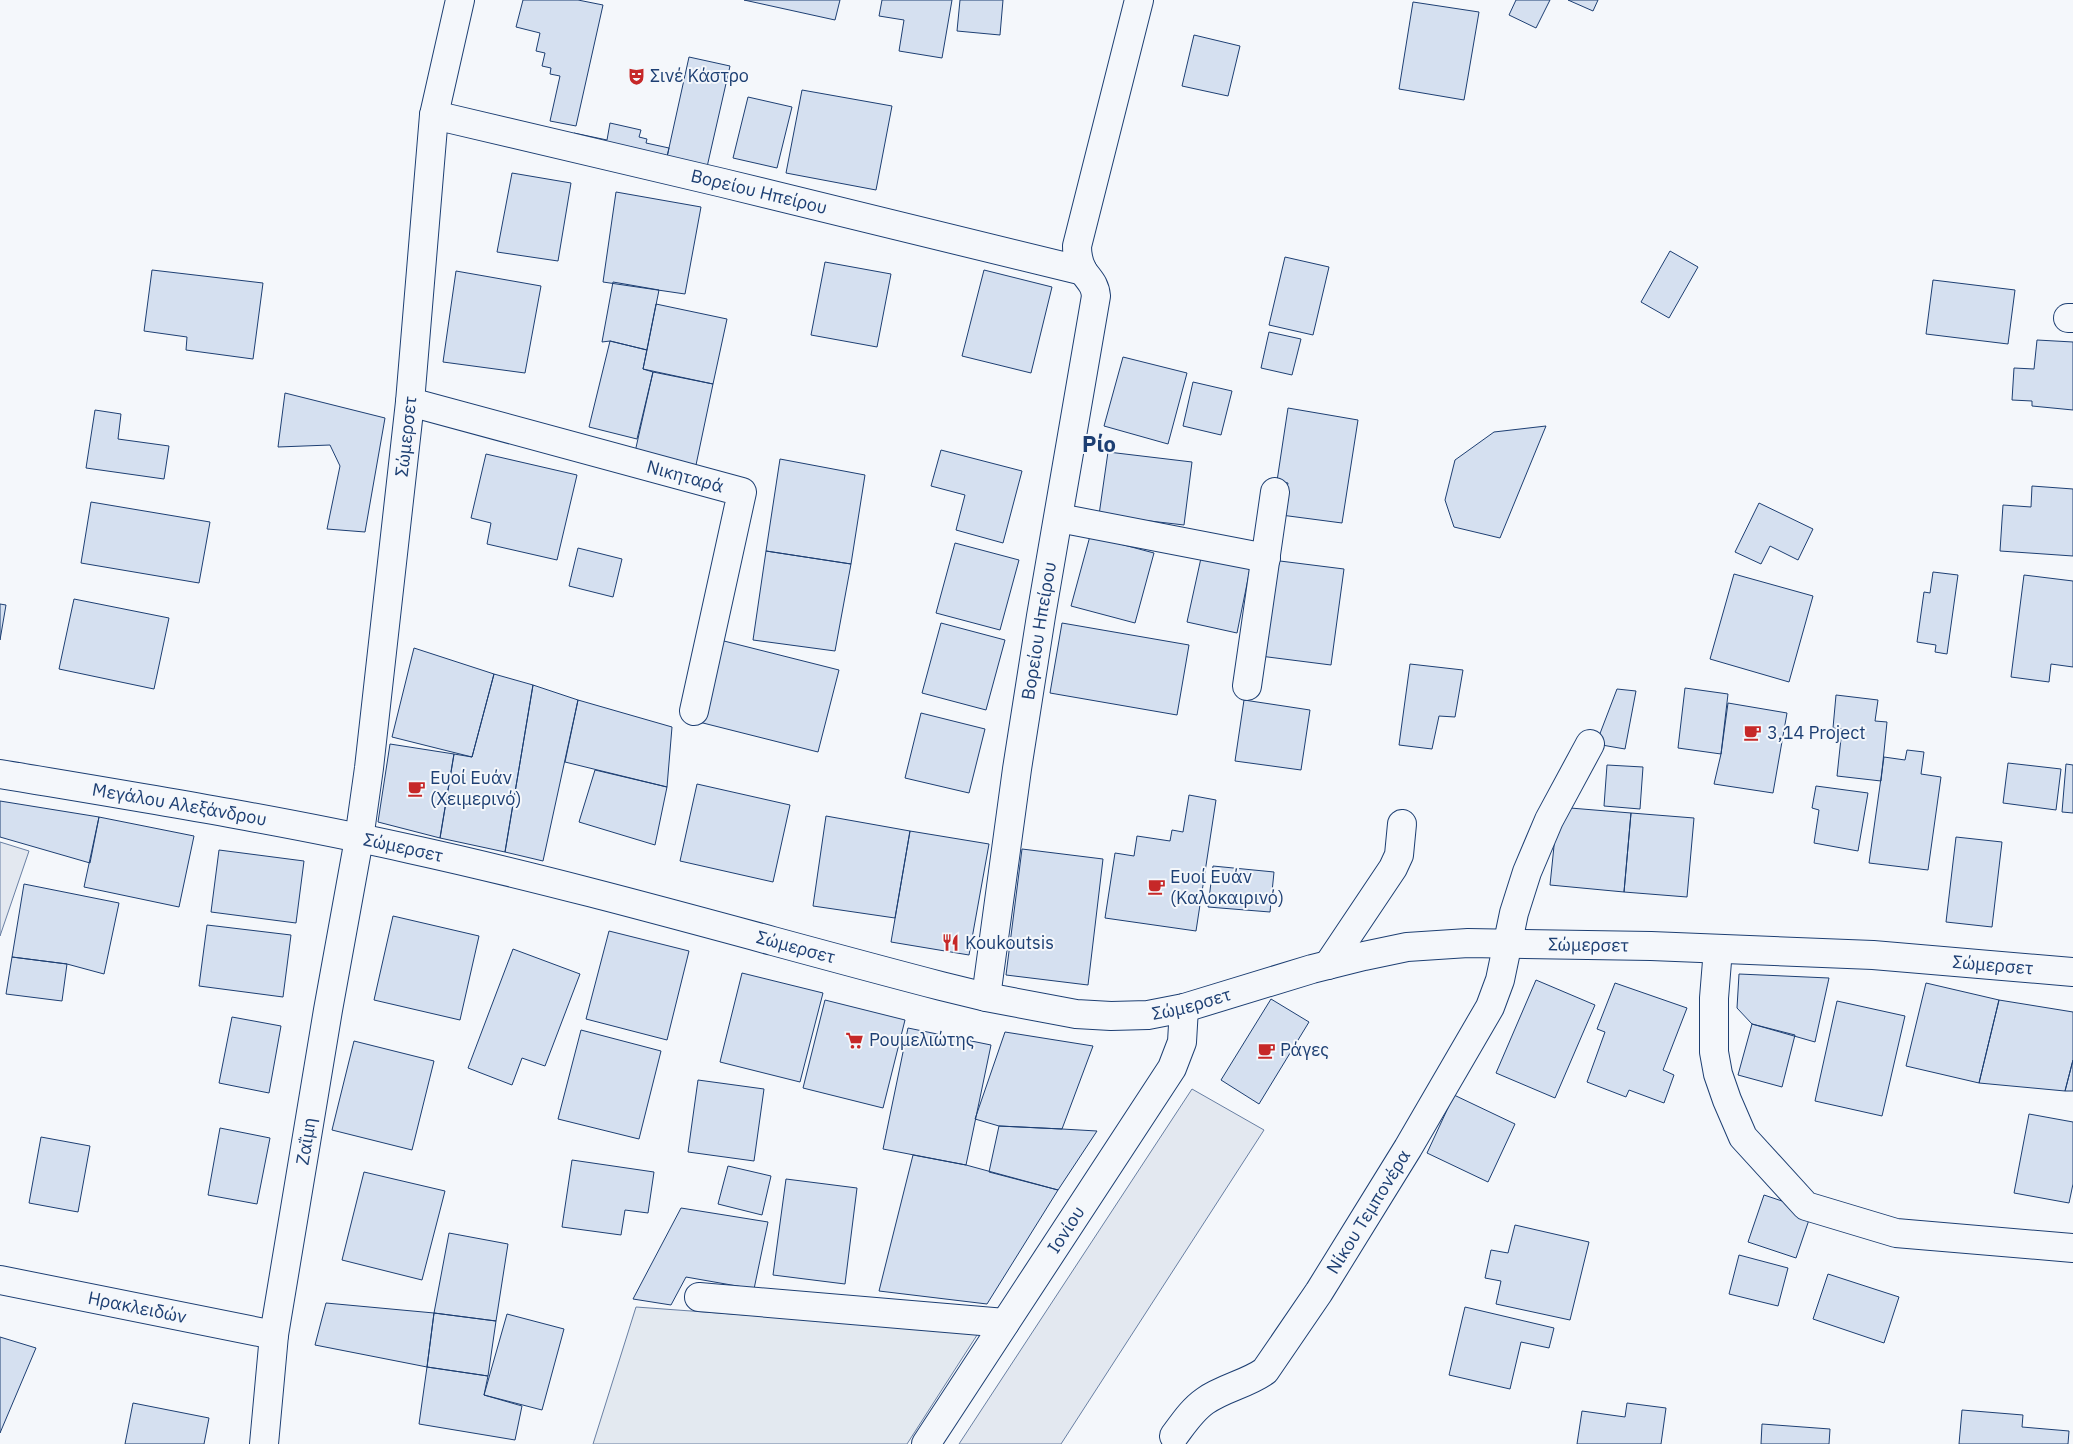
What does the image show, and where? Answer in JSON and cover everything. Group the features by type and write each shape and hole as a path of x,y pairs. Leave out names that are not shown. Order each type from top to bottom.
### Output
{"street":[{"name":"Σώμερσετ","path":"460,0 434,115 410,402 369,768 359,839 558,884 986,997 1092,1016 1148,1015 1184,1008 1328,965 1414,946 1468,942 1873,955 2073,972"},
{"name":"Βορείου Ηπείρου","path":"986,997 1018,760 1096,296 1093,283 1083,270 1077,246 1139,0"},
{"name":"Βορείου Ηπείρου","path":"434,115 1083,270"},
{"name":"Νικηταρά","path":"410,402 742,492 694,712"},
{"path":"1247,686 1275,492"},
{"path":"1059,518 1266,558"},
{"name":"Νίκου Τεμπονέρα","path":"1174,1436 1206,1400 1255,1378 1265,1371 1319,1292 1408,1148 1490,1006 1500,980 1520,893 1534,855 1549,820 1590,744"},
{"name":"Μεγάλου Αλεξάνδρου","path":"0,774 359,839"},
{"path":"1328,965 1394,868 1399,855 1402,824"},
{"name":"Ζαΐμη","path":"264,1444 274,1335 328,1010 359,839"},
{"path":"1718,949 1714,998 1714,1052 1718,1074 1743,1137 1806,1206 1896,1233 2073,1248"},
{"name":"Ιονίου","path":"926,1444 1172,1068 1182,1042 1184,1008"},
{"name":"Ηρακλειδών","path":"0,1280 274,1335"},
{"path":"699,1297 1005,1323"}],"shaded area":[{"path":"0,842 29,851 0,936"},
{"path":"1192,1089 1264,1130 1061,1444 959,1444"},
{"path":"636,1307 979,1332 907,1444 593,1444"}],"building":[{"path":"523,0 578,0 603,5 576,126 550,121 560,76 550,74 551,68 542,66 545,53 536,51 540,33 516,27"},
{"path":"744,0 840,0 835,20"},
{"path":"882,0 952,0 942,58 899,51 904,20 879,16"},
{"path":"960,0 1003,0 1000,35 957,31"},
{"path":"1516,0 1550,0 1536,28 1509,15"},
{"path":"1568,0 1598,0 1593,11"},
{"path":"1413,2 1479,12 1464,100 1399,89"},
{"path":"1194,35 1240,46 1228,96 1182,86"},
{"path":"689,57 730,66 707,167 667,157"},
{"path":"802,90 892,106 876,190 786,173"},
{"path":"748,97 792,107 777,168 733,158"},
{"path":"610,123 641,130 639,137 647,139 646,143 669,148 667,157 573,137 574,133 607,140"},
{"path":"512,173 571,183 558,261 497,252"},
{"path":"616,192 701,207 685,294 603,282"},
{"path":"1670,251 1698,267 1669,318 1641,302"},
{"path":"1285,257 1329,267 1313,335 1269,325"},
{"path":"825,262 891,274 877,347 811,335"},
{"path":"152,270 263,283 253,359 186,350 187,337 144,331"},
{"path":"984,270 1052,287 1031,373 962,356"},
{"path":"456,271 541,286 525,373 443,362"},
{"path":"1933,280 2015,290 2008,344 1926,334"},
{"path":"613,282 659,290 647,350 610,341 602,342"},
{"path":"656,304 727,319 713,384 643,369"},
{"path":"1269,332 1301,339 1292,375 1261,368"},
{"path":"2037,340 2073,342 2073,410 2032,406 2032,401 2012,400 2014,368 2034,369"},
{"path":"610,341 647,350 643,369 653,372 637,439 589,427"},
{"path":"1123,357 1187,373 1168,444 1104,426"},
{"path":"653,372 713,384 696,465 635,452"},
{"path":"1193,382 1232,391 1221,435 1183,426"},
{"path":"285,393 385,418 365,532 327,529 340,466 330,445 278,447"},
{"path":"1288,408 1358,420 1342,523 1281,515 1288,483 1277,481"},
{"path":"95,410 121,414 118,439 169,446 164,479 86,468"},
{"path":"1546,426 1500,538 1454,527 1445,500 1455,460 1494,432"},
{"path":"941,450 1022,471 1003,543 956,530 965,495 931,486"},
{"path":"1108,452 1192,462 1184,525 1099,515"},
{"path":"486,454 577,475 557,560 487,544 491,523 471,518"},
{"path":"780,459 865,475 851,564 766,551"},
{"path":"2032,486 2073,489 2073,556 2000,551 2003,505 2031,507"},
{"path":"91,502 210,522 199,583 81,563"},
{"path":"1759,503 1813,529 1798,560 1770,546 1761,564 1735,552"},
{"path":"1090,536 1154,553 1135,623 1071,606"},
{"path":"955,543 1019,560 1000,630 936,613"},
{"path":"578,548 622,559 613,597 569,586"},
{"path":"766,551 851,564 835,651 753,640"},
{"path":"1201,558 1250,569 1237,633 1187,622"},
{"path":"1272,560 1344,569 1331,665 1260,656"},
{"path":"1933,572 1958,575 1947,654 1935,652 1936,645 1917,642 1924,592 1930,593"},
{"path":"1734,574 1813,596 1789,682 1710,659"},
{"path":"2024,575 2073,581 2073,667 2051,664 2049,682 2011,677"},
{"path":"74,599 169,618 154,689 59,669"},
{"path":"0,604 6,605 0,640"},
{"path":"941,623 1005,640 986,710 922,693"},
{"path":"1062,623 1189,645 1177,715 1050,693"},
{"path":"720,640 839,670 818,752 699,722"},
{"path":"414,648 494,674 472,757 392,737"},
{"path":"1410,664 1463,670 1455,717 1439,716 1432,749 1399,745"},
{"path":"494,674 533,685 505,852 440,838 454,754 472,757"},
{"path":"533,685 578,700 543,861 505,852"},
{"path":"1685,688 1728,694 1721,754 1678,748"},
{"path":"1617,689 1636,691 1625,749 1596,744"},
{"path":"1836,695 1878,700 1875,721 1887,722 1881,781 1837,776 1842,729 1833,728"},
{"path":"578,700 672,727 667,787 565,762"},
{"path":"1244,700 1310,710 1301,770 1235,761"},
{"name":"3,14 Project","path":"1728,703 1787,713 1773,793 1714,784 1721,754"},
{"path":"921,713 985,729 969,793 905,778"},
{"name":"Ευοί Ευάν (Χειμερινό)","path":"390,744 454,754 440,838 378,822"},
{"path":"1907,750 1924,752 1921,774 1941,777 1928,870 1869,863 1884,757 1905,760"},
{"path":"2008,763 2061,769 2056,810 2003,803"},
{"path":"2066,764 2073,765 2073,813 2062,812"},
{"path":"1607,765 1643,767 1640,809 1604,806"},
{"path":"595,770 667,787 655,845 579,822"},
{"path":"697,784 790,805 773,882 680,861"},
{"path":"1816,786 1868,793 1858,851 1814,843 1819,810 1812,808"},
{"name":"Ευοί Ευάν (Καλοκαιρινό)","path":"1189,795 1216,800 1196,931 1105,918 1115,853 1134,856 1137,836 1170,841 1172,830 1183,832"},
{"path":"0,801 99,817 90,863 0,837"},
{"path":"1558,807 1631,813 1624,892 1550,885"},
{"path":"1631,813 1694,818 1687,897 1624,892"},
{"path":"826,816 910,831 895,918 813,906"},
{"path":"99,817 194,836 179,907 84,887"},
{"path":"910,831 989,844 969,955 891,942"},
{"path":"1956,837 2002,842 1992,927 1946,922"},
{"path":"1022,849 1103,859 1088,985 1006,975"},
{"path":"219,850 304,861 296,923 211,912"},
{"path":"1213,866 1274,872 1270,912 1208,907"},
{"path":"24,884 119,903 104,974 67,964 12,957"},
{"path":"393,916 479,936 460,1020 374,1000"},
{"path":"207,925 291,935 283,997 199,986"},
{"path":"609,931 689,951 667,1040 586,1019"},
{"path":"513,949 580,974 545,1066 522,1058 512,1085 468,1068"},
{"path":"12,957 67,964 62,1001 6,994"},
{"path":"742,973 823,993 800,1082 720,1062"},
{"path":"1739,974 1829,978 1815,1042 1752,1024 1737,1008"},
{"path":"1536,980 1595,1005 1555,1098 1496,1073"},
{"path":"1615,983 1687,1008 1663,1070 1674,1075 1664,1103 1629,1090 1626,1097 1587,1082 1605,1032 1597,1029"},
{"path":"1926,983 1999,1000 1979,1083 1906,1066"},
{"path":"1271,999 1309,1022 1259,1104 1221,1080"},
{"path":"825,1000 905,1020 883,1108 803,1088"},
{"path":"1999,1000 2073,1012 2073,1060 2065,1091 1979,1083"},
{"path":"1837,1001 1905,1016 1882,1116 1815,1101"},
{"path":"232,1017 281,1026 269,1093 219,1083"},
{"path":"1752,1024 1795,1035 1782,1087 1738,1075"},
{"path":"908,1028 991,1045 966,1165 883,1149"},
{"path":"581,1030 661,1051 639,1139 558,1119"},
{"path":"1005,1032 1093,1046 1062,1129 999,1126 975,1119"},
{"path":"354,1041 434,1061 412,1150 332,1130"},
{"path":"2073,1060 2073,1091 2065,1091"},
{"path":"698,1080 764,1089 754,1161 688,1152"},
{"path":"1454,1095 1515,1124 1488,1182 1427,1153"},
{"path":"2029,1114 2073,1122 2073,1184 2069,1203 2014,1193"},
{"path":"999,1126 1097,1131 1058,1190 989,1172"},
{"path":"220,1128 270,1138 257,1204 208,1195"},
{"path":"41,1137 90,1146 78,1212 29,1203"},
{"path":"913,1155 966,1165 1058,1190 987,1304 879,1291"},
{"path":"572,1160 654,1172 648,1213 625,1210 621,1235 562,1227"},
{"path":"728,1166 771,1176 762,1215 718,1204"},
{"path":"364,1172 445,1191 422,1280 342,1260"},
{"path":"786,1179 857,1188 845,1284 773,1275"},
{"path":"1764,1195 1812,1211 1796,1258 1748,1242"},
{"path":"681,1208 768,1222 754,1289 686,1277 671,1305 633,1299"},
{"path":"1515,1225 1589,1242 1570,1320 1496,1304 1501,1281 1485,1278 1491,1250 1508,1253"},
{"path":"449,1233 508,1244 496,1321 434,1313"},
{"path":"1739,1255 1788,1268 1778,1306 1729,1294"},
{"path":"1828,1274 1899,1297 1884,1343 1813,1319"},
{"path":"326,1303 434,1313 427,1367 315,1345"},
{"path":"1465,1307 1554,1328 1549,1348 1521,1342 1510,1389 1449,1375"},
{"path":"434,1313 496,1321 488,1376 427,1367"},
{"path":"507,1314 564,1329 542,1410 484,1395"},
{"path":"0,1337 36,1348 0,1433"},
{"path":"427,1367 488,1376 484,1395 522,1406 515,1440 419,1424"},
{"path":"133,1403 209,1418 204,1444 125,1444"},
{"path":"1627,1403 1666,1408 1661,1444 1577,1444 1582,1411 1625,1417"},
{"path":"1962,1410 2023,1415 2022,1427 2069,1431 2068,1444 1959,1444"},
{"path":"1762,1424 1830,1429 1829,1444 1761,1444"}],"place":[{"name":"Σινέ Κάστρο","path":"636,76"},
{"name":"3,14 Project","path":"1753,733"},
{"name":"Ευοί Ευάν (Χειμερινό)","path":"416,788"},
{"name":"Ευοί Ευάν (Καλοκαιρινό)","path":"1156,887"},
{"name":"Koukoutsis","path":"951,943"},
{"name":"Ρουμελιώτης","path":"855,1040"},
{"name":"Ράγες","path":"1266,1050"}],"district":[{"name":"Ρίο","path":"1099,444"}]}
